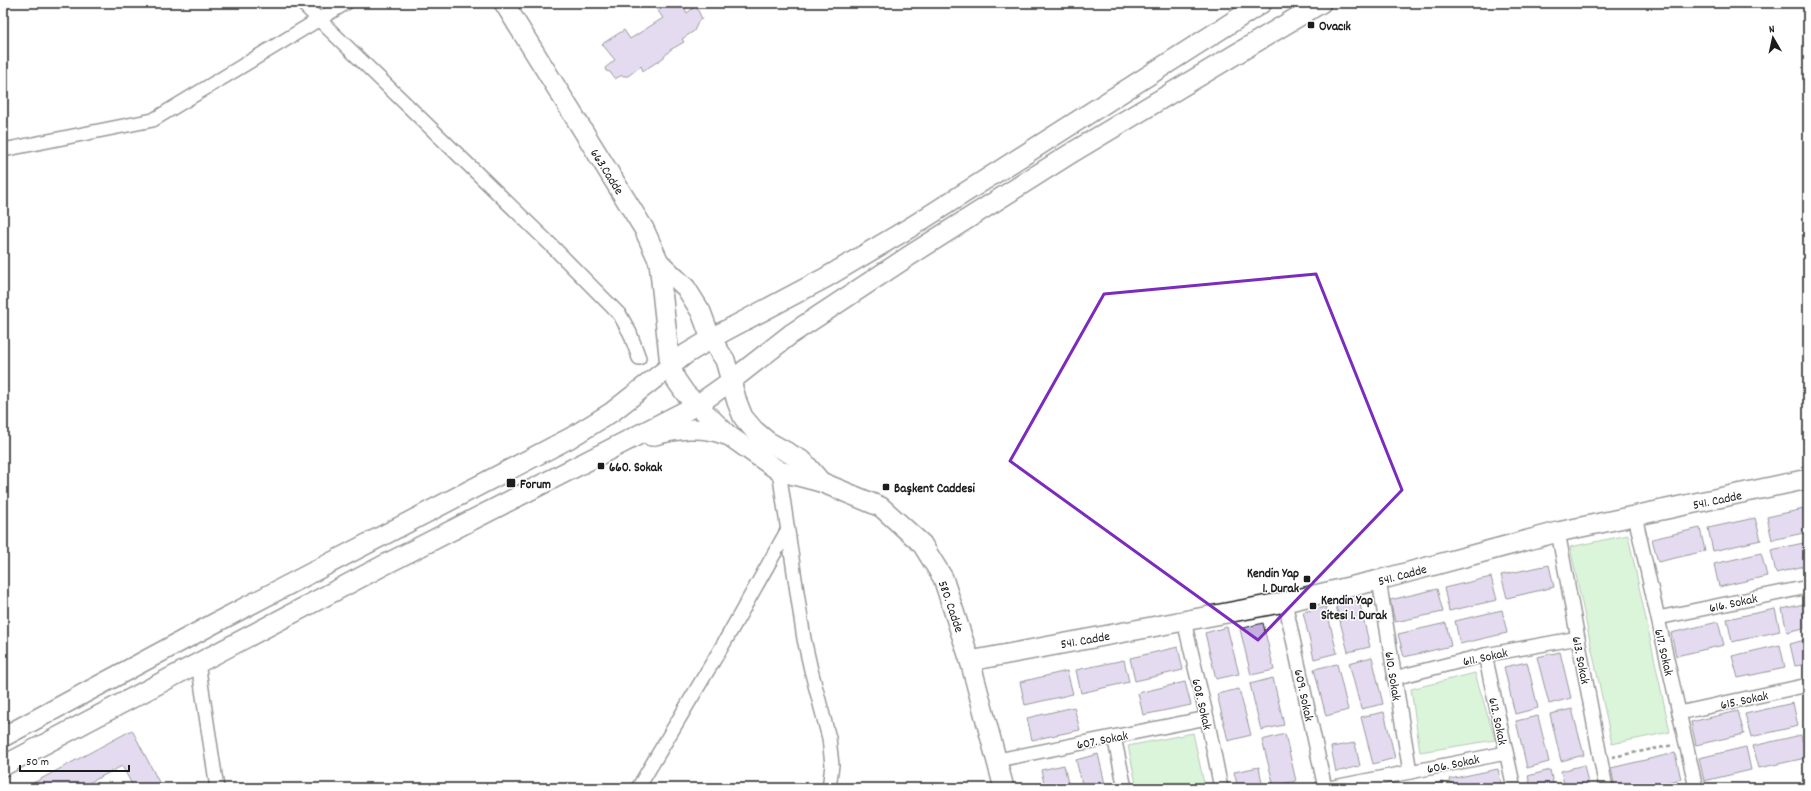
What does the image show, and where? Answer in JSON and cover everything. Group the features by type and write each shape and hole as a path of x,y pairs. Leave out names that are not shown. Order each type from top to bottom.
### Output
{"main road":[{"name":"663.Cadde","path":"504,3 644,228 659,262 686,288 700,312 711,339 725,360 737,402 743,417 754,430 767,441 803,462 821,482"},
{"path":"3,737 215,623 570,438 612,412 670,365 711,339 825,278 911,227 1262,3"},
{"path":"3,766 386,564 697,405 731,381 791,334 910,256 1074,152 1321,3"},
{"path":"659,262 670,365 676,380 685,393 728,435 779,471"},
{"path":"620,445 655,435 692,428 708,429 728,435"},
{"name":"580. Cadde","path":"779,471 821,482 881,507 922,544 943,578 970,661 998,760 1004,788"},
{"name":"541. Cadde","path":"970,661 1285,602 1379,580 1558,532 1808,479"}],"street":[{"path":"302,3 550,244 620,315 630,334 639,358"},
{"path":"3,150 153,120 346,3"},
{"path":"779,471 804,639 829,738 832,765 829,788"},
{"name":"617. Sokak","path":"1635,516 1696,788"},
{"path":"638,788 724,643 787,531"},
{"name":"613. Sokak","path":"1558,532 1606,788"},
{"name":"610. Sokak","path":"1379,580 1410,772"},
{"name":"616. Sokak","path":"1658,618 1808,587"},
{"name":"609. Sokak","path":"1285,602 1325,788"},
{"name":"608. Sokak","path":"1184,621 1207,718 1221,788"},
{"name":"611. Sokak","path":"1394,678 1485,655 1578,638"},
{"name":"612. Sokak","path":"1485,655 1514,788"},
{"path":"198,663 217,788"},
{"name":"615. Sokak","path":"1679,713 1808,685"},
{"name":"607. Sokak","path":"998,760 1207,718"},
{"path":"1114,737 1125,788"},
{"name":"606. Sokak","path":"1329,788 1506,753"}],"path":[{"path":"1600,760 1686,743"}],"highlighted area":[{"path":"1316,274 1402,490 1258,640 1010,461 1104,294"}],"green space":[{"path":"1628,535 1670,732 1612,744 1570,547"},
{"path":"1475,673 1495,740 1420,752 1411,689"},
{"path":"1193,733 1205,788 1137,788 1128,746"}],"building":[{"path":"663,3 682,3 687,13 696,6 702,19 699,20 694,31 682,39 684,42 670,50 663,58 643,71 641,66 628,76 620,76 615,79 610,72 606,71 605,68 615,60 602,44 624,30 630,39 663,18 656,8"},
{"path":"1808,508 1808,532 1772,540 1767,517"},
{"path":"1755,518 1761,540 1713,551 1708,528"},
{"path":"1700,528 1705,551 1658,562 1652,539"},
{"path":"1808,542 1808,565 1776,573 1771,550"},
{"path":"1761,553 1767,576 1719,587 1714,564"},
{"path":"1549,565 1554,587 1507,598 1501,575"},
{"path":"1491,577 1497,600 1449,611 1444,588"},
{"path":"1437,589 1443,612 1395,622 1390,600"},
{"path":"1359,600 1370,647 1348,652 1336,606"},
{"path":"1808,603 1808,627 1787,632 1782,609"},
{"path":"1326,607 1337,653 1314,659 1303,612"},
{"path":"1775,609 1780,631 1732,642 1727,619"},
{"path":"1502,610 1507,633 1460,644 1455,621"},
{"path":"1718,622 1724,645 1676,656 1671,633"},
{"path":"1263,623 1274,670 1251,675 1240,629"},
{"path":"1446,623 1451,646 1404,657 1398,634"},
{"path":"1227,627 1239,674 1216,679 1205,633"},
{"path":"1808,639 1808,664 1795,666 1790,644"},
{"path":"1780,645 1785,668 1738,678 1732,656"},
{"path":"1178,647 1183,670 1135,681 1130,658"},
{"path":"1560,652 1571,698 1549,704 1537,657"},
{"path":"1372,657 1383,704 1361,709 1349,663"},
{"path":"1124,660 1129,682 1081,693 1076,670"},
{"path":"1527,662 1538,708 1515,714 1504,667"},
{"path":"1337,664 1348,710 1326,716 1314,669"},
{"path":"1067,671 1073,694 1025,705 1020,682"},
{"path":"1273,678 1284,725 1261,730 1250,684"},
{"path":"1185,682 1191,705 1143,715 1138,693"},
{"path":"1239,689 1251,735 1228,741 1217,694"},
{"path":"1793,703 1798,726 1751,737 1745,714"},
{"path":"1074,707 1080,730 1032,740 1027,718"},
{"path":"1572,709 1584,755 1561,761 1550,714"},
{"path":"1738,711 1744,734 1696,745 1691,722"},
{"path":"1384,712 1395,758 1373,764 1361,717"},
{"path":"1538,716 1549,762 1527,768 1516,721"},
{"path":"132,730 162,788 134,788 122,766 79,788 24,788"},
{"path":"1285,734 1296,781 1274,786 1262,740"},
{"path":"1801,735 1806,758 1759,768 1753,746"},
{"path":"1355,743 1360,766 1336,772 1331,747"},
{"path":"1746,747 1751,770 1704,781 1699,758"},
{"path":"1675,753 1681,779 1644,788 1615,788 1611,768"},
{"path":"1098,754 1106,788 1083,788 1076,760"},
{"path":"1064,765 1069,788 1045,788 1041,770"},
{"path":"1584,765 1589,788 1565,788 1561,771"},
{"path":"1259,767 1263,788 1238,788 1234,772"},
{"path":"1498,769 1502,788 1452,788 1450,779"},
{"path":"1550,770 1554,788 1531,788 1528,776"},
{"path":"1443,782 1444,788 1416,788"}],"place":[{"name":"Ovacık","path":"1311,25"},
{"name":"660. Sokak","path":"601,466"},
{"name":"Forum","path":"511,483"},
{"name":"Başkent Caddesi","path":"886,487"},
{"name":"Kendin Yap 1. Durak","path":"1307,579"},
{"name":"Kendin Yap Sitesi 1. Durak","path":"1313,606"}]}
